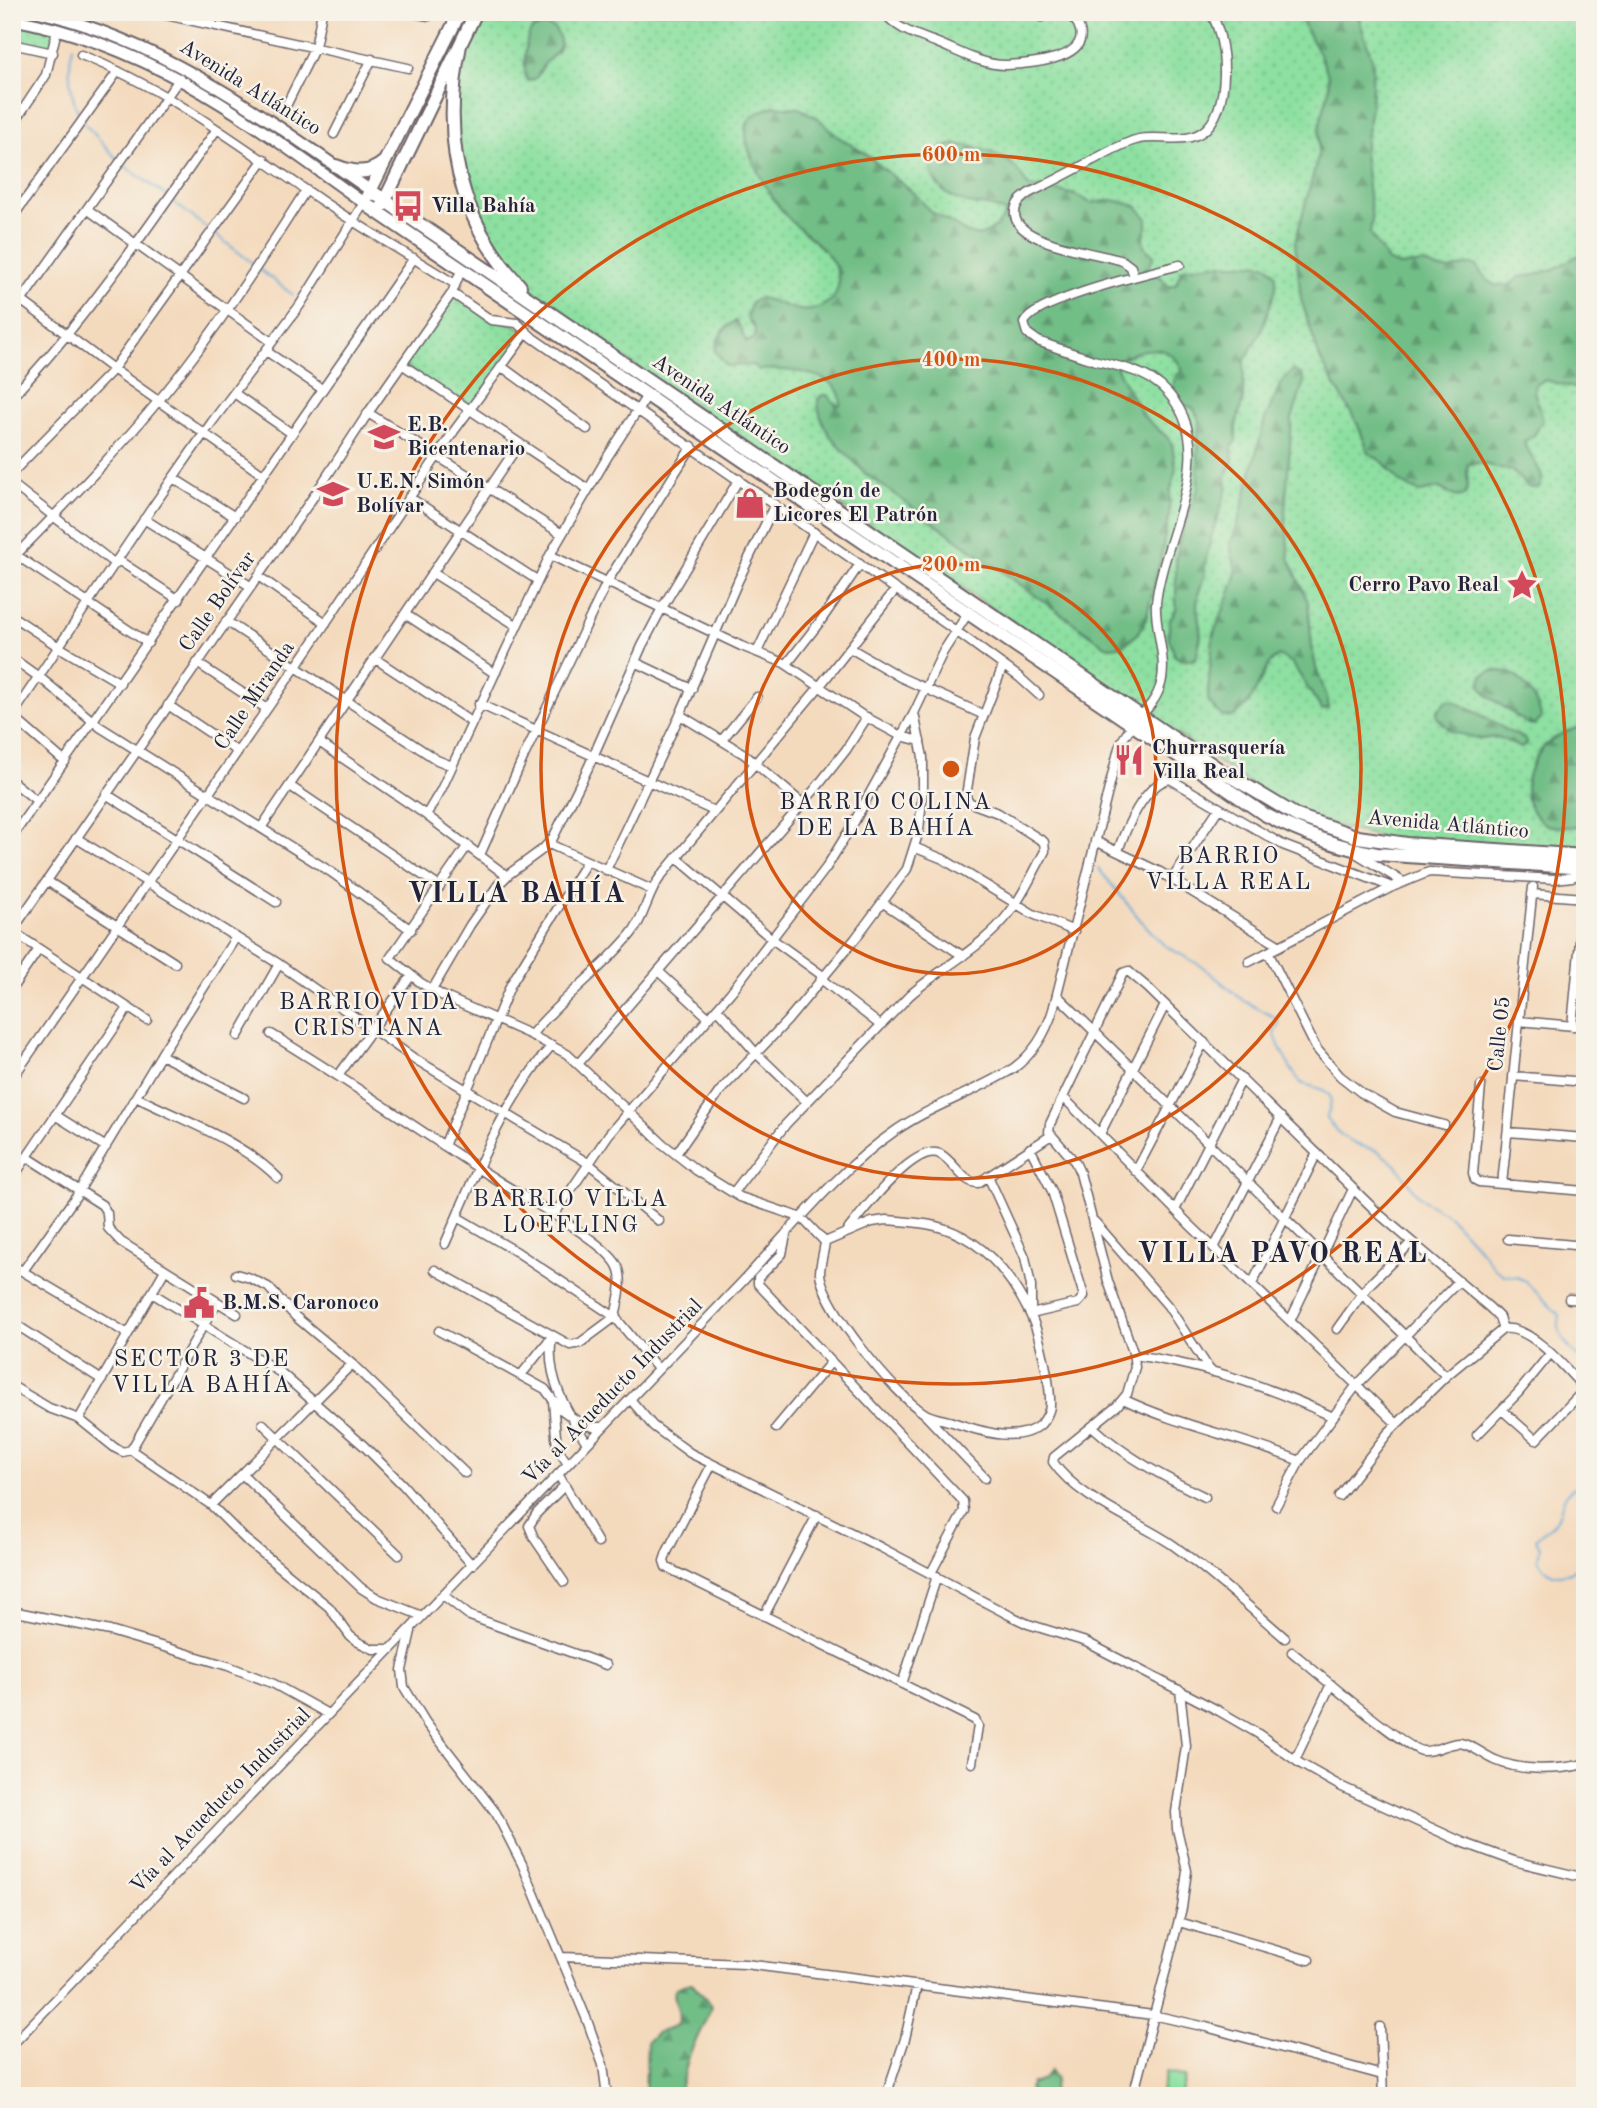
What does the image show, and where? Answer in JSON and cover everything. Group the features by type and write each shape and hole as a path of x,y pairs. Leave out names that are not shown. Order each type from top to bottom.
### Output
{"main road":[{"path":"368,197 460,12"},
{"path":"378,212 476,12"},
{"path":"460,45 452,88 451,122 455,156 465,197 481,232 502,265 541,305"},
{"path":"336,166 362,173 375,169 387,159"},
{"name":"Avenida Atlántico","path":"368,197 385,200 541,305 1136,720 1264,814 1295,830 1346,848 1388,856 1585,869"},
{"name":"Avenida Atlántico","path":"368,197 378,212 968,613 1263,798 1297,816 1369,840 1585,856"}],"street":[{"name":"Avenida Atlántico","path":"39,12 101,31 170,60 230,94 336,166 368,197"},
{"path":"152,12 408,68"},
{"path":"212,25 214,12"},
{"path":"285,108 315,47 322,12"},
{"path":"408,12 429,16"},
{"path":"884,12 893,23 912,33 985,61 1008,65 1064,56 1074,51 1080,40 1080,28 1074,19 1062,12"},
{"path":"1041,17 1051,12"},
{"path":"1180,265 1134,276 1124,261 1029,235 1017,223 1015,208 1019,200 1029,193 1123,144 1149,138 1191,137 1209,126 1218,106 1224,67 1222,40 1210,12"},
{"name":"Avenida Atlántico","path":"12,19 111,48 180,78 368,197"},
{"path":"12,126 46,75 57,30"},
{"path":"12,44 52,53"},
{"path":"81,55 118,71 167,98 264,159 354,222 414,258 491,320 513,322 956,631 1039,695"},
{"path":"334,134 372,59"},
{"path":"12,218 118,71"},
{"path":"12,314 180,78"},
{"path":"12,397 68,336 217,129"},
{"path":"12,473 113,369 264,159"},
{"path":"148,643 14,557 157,401 254,273 306,190"},
{"path":"65,762 12,716 204,433 300,305 368,197"},
{"path":"87,209 272,342"},
{"path":"12,837 414,258"},
{"name":"Calle Bolívar","path":"12,931 403,365 453,289 462,268"},
{"name":"Vía al Acueducto Industrial","path":"12,2045 861,1158 897,1130 997,1079 1021,1063 1043,1035 1074,931 1119,748 1136,720 1155,697 1162,680 1156,604 1192,452 1190,434 1182,414 1169,395 1147,377 1038,341 1031,338 1024,327 1028,315 1041,308 1134,276"},
{"path":"22,301 263,475"},
{"name":"Calle Miranda","path":"12,1079 179,839 437,456 527,332"},
{"path":"266,351 322,389"},
{"path":"403,365 588,489"},
{"path":"501,366 587,429"},
{"path":"234,393 291,433"},
{"path":"426,815 452,766 550,555 648,394"},
{"path":"368,413 562,534"},
{"path":"261,828 519,444"},
{"path":"480,855 607,582 692,446"},
{"path":"173,478 235,517"},
{"path":"432,990 470,925 498,885 549,844 662,608 739,479"},
{"path":"12,484 52,517 116,562 178,600"},
{"path":"409,497 537,580"},
{"path":"606,870 680,715 775,504"},
{"path":"144,519 250,586"},
{"path":"757,652 814,532"},
{"path":"550,555 787,664 867,717 901,736 919,741"},
{"path":"787,664 860,564"},
{"path":"433,573 516,625"},
{"path":"258,576 326,623"},
{"path":"531,1035 634,931 652,890 676,857 819,687 896,589"},
{"path":"554,1215 628,1111 717,1008 838,850 968,613"},
{"path":"405,614 494,673"},
{"path":"12,616 120,683"},
{"path":"226,621 427,754 452,766"},
{"path":"850,648 877,665 982,714"},
{"path":"12,658 94,722 331,872 411,930"},
{"path":"374,658 471,722"},
{"path":"635,662 692,689"},
{"path":"197,663 267,709"},
{"path":"733,1193 763,1152 880,1025 930,977 963,956 990,933 1016,904 1047,848 1044,842 1010,819 966,800 975,738 982,714 1003,666"},
{"path":"722,740 757,697"},
{"path":"479,704 714,811"},
{"path":"168,705 238,752"},
{"path":"676,1154 714,1098 776,1033 883,903 907,869 916,848 923,788 923,757 914,713"},
{"path":"680,715 755,762 802,803"},
{"path":"578,1064 838,761 867,717"},
{"path":"319,742 426,815 507,876"},
{"path":"1118,851 1136,810 1166,779 1174,780 1253,829 1301,853 1392,887"},
{"path":"12,781 37,801"},
{"path":"290,786 440,887"},
{"path":"106,794 275,902"},
{"path":"1172,879 1219,808"},
{"path":"76,838 279,964 466,1090 589,1163 659,1221"},
{"path":"1095,841 1172,879 1280,946"},
{"path":"549,844 652,890"},
{"path":"468,845 390,958 432,990 552,1045 578,1064 676,1154 733,1193 753,1203 802,1218 825,1242"},
{"path":"916,848 943,859 1033,914 1074,931"},
{"path":"1346,848 1402,882"},
{"path":"676,857 772,939 880,1025"},
{"path":"444,1146 519,967 587,861"},
{"path":"1249,962 1402,882 1429,872 1555,879 1572,877 1585,869"},
{"path":"1555,879 1552,895 1585,898 1573,1026"},
{"path":"47,881 175,963"},
{"name":"Calle 05","path":"1503,1184 1532,890 1552,895"},
{"path":"883,903 963,956"},
{"path":"12,931 147,1020"},
{"path":"23,1271 80,1190 236,937"},
{"path":"12,988 40,949"},
{"path":"1268,952 1316,1048 1334,1070 1363,1094 1395,1112 1444,1125"},
{"path":"239,1036 279,964"},
{"path":"658,971 709,1017"},
{"path":"1285,1638 1194,1560 1093,1497 1060,1471 1052,1459 1123,1399 1134,1373 1134,1355 1111,1292 1077,1166 1050,1136 1050,1124 1121,976 1126,972 1131,973 1353,1189 1495,1313 1503,1329"},
{"path":"338,1076 411,976"},
{"path":"1057,995 1446,1376"},
{"path":"1100,1134 1165,1005"},
{"path":"12,1179 128,1008"},
{"path":"717,1008 755,1052 807,1102"},
{"path":"1519,1021 1585,1027"},
{"path":"271,1034 600,1247 617,1264 620,1292 615,1317 575,1345 562,1342 436,1270"},
{"path":"1136,1171 1204,1042"},
{"path":"444,1244 478,1167 506,1114 532,1070 552,1045"},
{"path":"161,1055 244,1098"},
{"path":"1513,1076 1585,1082"},
{"path":"1175,1210 1242,1079"},
{"path":"1481,1086 1473,1173 1475,1180 1585,1191"},
{"path":"136,1097 244,1150 278,1178"},
{"path":"1063,1097 1175,1210 1397,1424"},
{"path":"55,1115 106,1147"},
{"path":"1214,1248 1281,1117"},
{"path":"1508,1132 1585,1139"},
{"path":"843,1235 915,1157 927,1153 939,1154 974,1184 1050,1136"},
{"path":"1030,1148 1052,1191 1084,1296 1078,1303 1031,1314"},
{"path":"1252,1284 1317,1153"},
{"path":"27,1157 105,1209 106,1223 114,1237 237,1314"},
{"path":"12,1161 20,1167"},
{"path":"924,1413 981,1431 1010,1435 1027,1432 1041,1423 1051,1408 1046,1374 1031,1314 1031,1286 1025,1256 988,1176"},
{"path":"1290,1321 1353,1189"},
{"path":"457,1217 517,1252 615,1317 658,1368"},
{"path":"825,1242 872,1222 886,1220 936,1224 952,1231 990,1256 1031,1314"},
{"path":"1093,1220 1168,1306 1211,1372"},
{"path":"786,1235 782,1254 758,1278 758,1284 963,1501 964,1511 934,1575 902,1684"},
{"path":"1508,1239 1585,1246"},
{"path":"825,1242 820,1274 838,1316 872,1360 985,1478"},
{"path":"1337,1329 1361,1293 1412,1242"},
{"path":"12,1265 128,1334"},
{"path":"79,1419 165,1270"},
{"path":"236,1274 268,1287 296,1317 352,1363 465,1473"},
{"path":"1276,1506 1300,1461 1356,1386 1459,1281"},
{"path":"152,1293 275,1369 314,1402 403,1485 472,1565"},
{"path":"1569,1299 1585,1300"},
{"path":"12,1386 48,1408 79,1419 115,1448 123,1452 131,1450 217,1302"},
{"path":"12,1322 102,1380"},
{"path":"1339,1496 1397,1424 1446,1376 1503,1329 1510,1327 1523,1332 1585,1389 1538,1439 1534,1439 1502,1410"},
{"path":"439,1331 521,1375 551,1395 559,1408 572,1418 586,1426 602,1427"},
{"path":"521,1375 552,1336"},
{"path":"552,1336 551,1395 557,1448 568,1464"},
{"path":"1477,1435 1550,1354"},
{"path":"1134,1355 1211,1372 1284,1395 1333,1417"},
{"path":"776,1428 831,1362"},
{"path":"211,1505 352,1363"},
{"path":"553,1381 587,1443"},
{"path":"630,1399 653,1426 678,1446 1028,1624 1086,1642 1180,1690 1256,1733 1340,1786 1479,1850 1585,1878"},
{"path":"1123,1399 1300,1461"},
{"path":"263,1424 398,1555"},
{"path":"1093,1427 1128,1456 1205,1497"},
{"path":"131,1450 211,1505 245,1539 329,1607 350,1636 365,1646 382,1650 392,1648"},
{"path":"712,1464 664,1564 669,1569 975,1720 978,1726 972,1763"},
{"path":"242,1474 361,1588 377,1598 422,1616"},
{"path":"558,1474 598,1544"},
{"path":"564,1582 534,1538 529,1526 537,1513 565,1485"},
{"path":"764,1616 817,1515"},
{"path":"443,1595 470,1616 606,1665"},
{"path":"12,1611 110,1631 238,1669 274,1684 328,1714"},
{"path":"411,1628 402,1670 407,1695 496,1813 522,1864 599,2051 607,2096"},
{"path":"1292,1652 1417,1750 1432,1750 1456,1742 1469,1745 1499,1762 1516,1766 1544,1768 1585,1764"},
{"path":"1295,1760 1331,1684"},
{"path":"1133,2096 1179,1922 1187,1881 1176,1821 1186,1746 1180,1690"},
{"path":"1179,1922 1309,1960"},
{"path":"562,1957 745,1964 1153,2015 1206,2026 1382,2075"},
{"path":"886,2096 905,2039 917,1985"},
{"path":"1380,2027 1383,2096"}],"green space":[{"path":"476,12 1585,12 1585,856 1407,844 1297,816 524,290 465,197 452,88"},
{"path":"1299,12 1357,12 1373,62 1371,107 1364,153 1372,220 1370,234 1388,261 1399,266 1423,263 1450,270 1475,265 1489,282 1497,286 1509,285 1520,277 1556,268 1585,252 1585,391 1545,380 1535,385 1534,391 1543,420 1534,435 1524,442 1542,477 1538,488 1528,487 1511,470 1475,463 1468,464 1468,487 1465,495 1455,496 1439,488 1421,492 1412,489 1399,481 1384,463 1369,453 1357,423 1320,359 1301,299 1295,242 1318,157 1319,129 1329,79"},
{"path":"12,19 57,30 53,53 12,44"},
{"path":"543,25 554,28 560,46 536,78 528,81 526,47 532,30"},
{"path":"774,106 799,108 818,118 837,136 863,152 916,195 930,211 968,233 978,236 987,233 997,226 1006,214 993,207 956,199 938,185 932,173 932,160 937,152 956,145 979,148 1001,157 1015,167 1029,187 1069,193 1091,203 1113,200 1137,206 1147,219 1144,247 1154,256 1147,269 1160,276 1169,287 1176,284 1185,268 1211,264 1265,264 1271,268 1276,275 1276,288 1261,331 1244,362 1243,399 1236,426 1236,441 1232,447 1233,460 1226,476 1227,488 1212,534 1205,574 1198,595 1201,636 1196,658 1185,660 1175,656 1168,636 1170,619 1176,610 1176,558 1179,541 1198,489 1200,421 1193,408 1184,405 1173,387 1175,378 1182,369 1169,354 1161,350 1143,350 1116,362 1118,371 1143,416 1172,444 1176,469 1160,562 1146,619 1130,640 1113,647 1106,646 866,474 834,441 823,422 818,399 822,395 827,395 837,406 841,404 839,393 832,384 822,378 795,371 759,370 753,365 727,366 715,351 722,333 736,321 747,342 755,338 755,329 747,317 751,303 759,298 804,311 812,310 833,299 838,286 838,276 828,255 784,213 763,181 750,153 746,128 750,119"},
{"path":"452,293 491,320 509,322 527,332 469,411 403,365"},
{"path":"1293,370 1302,375 1304,381 1292,419 1285,512 1289,558 1308,602 1312,647 1328,708 1322,710 1292,663 1280,656 1268,667 1248,704 1231,717 1222,716 1208,700 1208,692 1213,636 1235,580 1236,570 1230,545 1265,419 1281,383"},
{"path":"1491,671 1508,672 1523,683 1532,695 1540,714 1541,719 1535,725 1528,724 1488,696 1480,685 1483,675"},
{"path":"1447,700 1454,701 1522,738 1527,741 1526,745 1521,748 1498,737 1481,739 1452,732 1437,717 1437,711"},
{"path":"1585,726 1585,826 1547,825 1536,816 1527,799 1529,773 1546,745 1562,734"},
{"path":"692,1983 712,2006 690,2053 678,2096 645,2096 647,2042 656,2033 677,2025 679,2018 674,1993 682,1985"},
{"path":"1050,2071 1056,2079 1051,2096 1030,2096 1029,2088 1032,2083 1044,2079"},
{"path":"1166,2072 1185,2077 1180,2096 1160,2096"}],"waterway":[{"path":"73,46 70,82 80,117"},
{"path":"85,124 119,161"},
{"path":"123,165 167,196"},
{"path":"171,200 208,229"},
{"path":"215,234 255,265"},
{"path":"259,269 293,295"},
{"path":"1098,868 1164,945 1203,967 1244,1001 1276,1018 1279,1023 1274,1033 1292,1071 1301,1083 1321,1089 1330,1095 1330,1108 1326,1119 1341,1135 1355,1144 1378,1151 1398,1167 1415,1192 1448,1215 1495,1269 1504,1275 1525,1281 1559,1315 1562,1337 1573,1352 1585,1361"},
{"path":"1585,1483 1569,1491 1554,1523 1536,1539 1540,1548 1538,1559 1545,1569 1554,1574 1570,1572 1585,1555"}],"place":[{"name":"Villa Bahía","path":"408,206"},
{"name":"E.B. Bicentenario","path":"384,437"},
{"name":"U.E.N. Simón Bolívar","path":"333,494"},
{"name":"Bodegón de Licores El Patrón","path":"750,503"},
{"name":"Cerro Pavo Real","path":"1522,585"},
{"name":"Churrasquería Villa Real","path":"1129,760"},
{"name":"B.M.S. Caronoco","path":"199,1303"}],"district":[{"name":"BARRIO COLINA DE LA BAHÍA","path":"886,815"},
{"name":"BARRIO VILLA REAL","path":"1229,869"},
{"name":"VILLA BAHÍA","path":"517,895"},
{"name":"BARRIO VIDA CRISTIANA","path":"369,1015"},
{"name":"BARRIO VILLA LOEFLING","path":"571,1212"},
{"name":"VILLA PAVO REAL","path":"1283,1255"},
{"name":"SECTOR 3 DE VILLA BAHÍA","path":"202,1372"}]}
